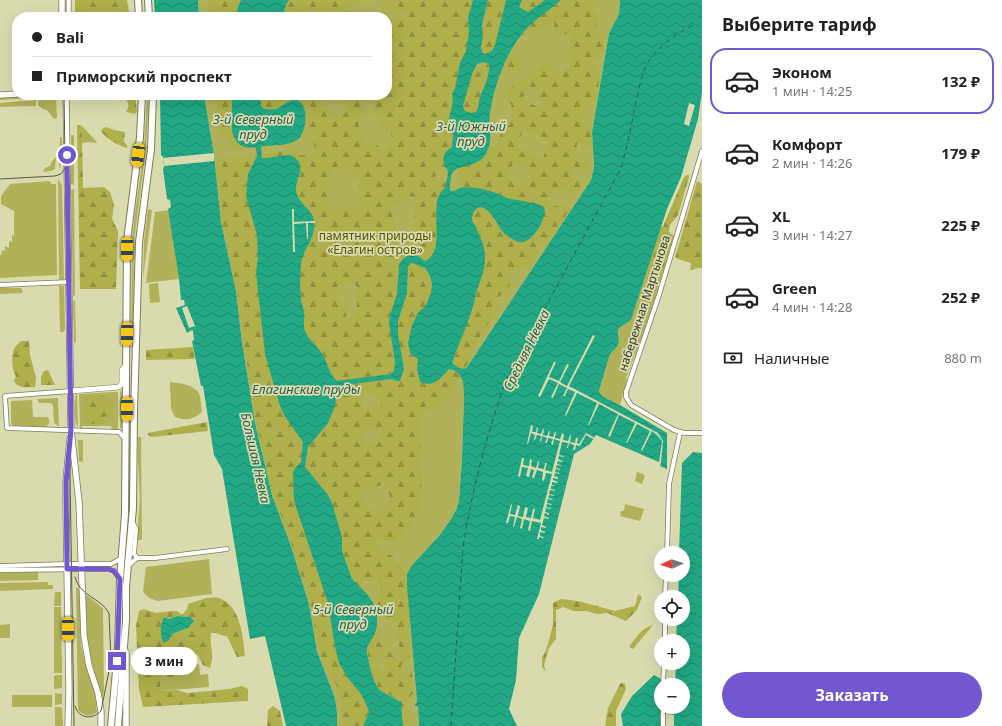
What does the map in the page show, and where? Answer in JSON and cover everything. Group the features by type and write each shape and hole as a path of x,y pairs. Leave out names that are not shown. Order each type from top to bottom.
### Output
{"main road":[{"path":"62,0 62,12"},
{"path":"68,0 68,12"},
{"path":"138,0 139,12"},
{"path":"148,0 149,12"},
{"path":"0,95 12,94"},
{"path":"66,100 71,430 78,482 84,636 88,660 98,693 101,711 101,726"},
{"path":"115,724 120,579 125,514 127,241 140,137 142,100"},
{"path":"126,726 126,620 128,567 132,522 139,242 151,149 153,100"},
{"path":"68,726 69,691 66,482 71,430"},
{"path":"115,724 126,620"}],"street":[{"name":"набережная Мартынова","path":"680,433 631,405 626,397 626,392 659,295 702,151"},
{"path":"0,285 69,282"},
{"path":"126,441 119,432 7,428 5,396 119,387 122,383 122,370 127,364"},
{"path":"119,432 126,422"},
{"path":"667,546 669,484 680,433 702,433"},
{"path":"132,522 136,529 134,554 137,558"},
{"path":"128,567 137,558 155,558 227,549"},
{"path":"81,567 114,564 122,558"},
{"path":"0,566 67,566 108,569 114,571 120,579"},
{"path":"0,570 67,566"},
{"path":"663,714 663,726"}],"green space":[{"path":"75,0 127,0 129,12 75,12"},
{"name":"памятник природы «Елагин остров»","path":"198,0 620,0 619,14 609,33 592,132 594,167 591,180 461,376 464,386 464,398 459,501 451,519 439,536 412,565 407,574 417,702 414,705 418,707 419,726 337,726 335,698 317,651 309,604 291,546 272,495 255,423 242,342 236,291 221,222 214,154 205,100 392,100 392,12 199,12"},
{"path":"208,0 241,0 236,12 208,12"},
{"path":"289,0 359,0 346,10 347,12 284,12 286,4"},
{"path":"377,0 473,0 468,17 469,32 466,51 460,63 455,88 452,94 453,102 448,122 453,135 453,141 445,166 447,168 437,171 435,177 436,180 446,182 436,235 436,247 429,259 425,261 420,258 407,256 403,258 399,266 397,293 390,318 394,372 391,374 337,381 331,373 322,353 309,339 304,330 304,310 301,302 300,279 306,207 296,191 300,167 292,155 264,158 261,156 263,154 285,151 289,153 299,152 300,156 309,153 309,156 316,154 310,129 305,125 305,109 285,103 276,109 264,109 261,106 260,100 324,100 321,103 322,110 327,110 341,115 347,112 346,103 350,100 363,100 364,112 359,116 359,126 365,143 373,143 385,150 392,142 391,132 382,127 374,111 375,100 392,100 392,51 400,48 395,42 392,42 392,20 406,18 408,13 398,13","holes":["334,168 352,168 353,179 359,179 360,208 329,209 328,179","409,196 415,197 414,229 415,236 422,247 419,251 416,251 415,247 411,245 401,249 395,222 390,209","344,282 353,282 358,288 356,316 347,321 345,305 340,301 337,293 337,287"]},
{"path":"488,0 506,0 495,45 492,51 484,54 481,47 483,37 482,24"},
{"path":"522,0 545,0 528,12 519,7"},
{"path":"561,0 598,0 592,3 594,11 599,14 597,35 604,43 604,48 602,58 594,60 593,67 600,78 596,101 587,103 582,119 583,125 589,126 591,129 591,149 582,150 582,142 578,142 575,159 589,158 590,164 587,172 573,167 571,176 583,183 574,195 564,188 556,193 549,194 548,200 552,207 557,206 560,202 563,202 571,208 545,244 538,244 536,247 538,252 532,261 525,266 517,267 512,272 509,288 497,299 499,307 474,346 473,352 464,369 459,368 452,363 475,301 485,259 481,239 472,218 475,210 479,207 488,212 504,233 511,239 538,204 507,198 486,190 463,188 457,169 486,155 489,147 496,146 503,128 510,125 512,107 504,92 547,62 558,73 562,73 569,67 571,32 558,36 555,31 554,22 532,33 522,35 530,25","holes":["529,86 540,91 537,97 544,102 542,108 525,102 523,98","523,130 549,140 543,158 516,148","514,163 528,168 528,171 532,176 530,183 527,185 515,183 511,180 509,178 512,165"]},
{"path":"510,53 518,57 522,62 521,70 500,74 503,64"},
{"path":"483,62 489,64 488,75 480,96 477,110 476,112 471,113 465,111 463,106 472,74 477,64"},
{"path":"12,97 12,99 0,100 0,98"},
{"path":"36,100 36,106 0,107 0,103"},
{"path":"38,100 56,100 57,118 54,119 47,110 38,105"},
{"path":"136,100 137,111 135,114 126,112 128,105 127,101"},
{"path":"147,100 149,100 146,149 134,241 133,336 131,336 132,242 144,149"},
{"path":"214,100 232,100 232,131 234,137 245,147 254,147 257,150 235,149 227,139 220,139"},
{"path":"77,125 80,125 82,136 83,188 104,187 110,192 114,204 112,219 118,231 116,289 80,289"},
{"path":"80,125 97,142 96,143 82,143"},
{"path":"106,127 125,132 124,142 127,145 127,148 113,142 101,132 102,129"},
{"path":"71,135 74,135 74,185 71,184"},
{"path":"60,137 62,137 62,164 59,168"},
{"path":"257,156 251,166 248,176 247,193 258,240 256,272 274,391 284,415 303,442 301,462 295,468 298,514 328,603 336,654 339,663 361,694 368,708 369,713 363,726 343,726 340,694 334,680 326,670 319,651 310,603 292,545 273,493 256,422 237,292 222,222 216,162 217,159"},
{"path":"56,157 55,169 43,172 45,168 50,166"},
{"path":"689,175 689,177 678,215 670,225 669,232 672,237 663,269 656,276 653,276 648,272 662,229 684,177"},
{"path":"58,179 62,185 64,279 59,280"},
{"path":"50,181 51,184 56,184 57,275 0,278 0,255 2,250 5,251 5,246 9,248 9,241 12,242 12,235 14,236 14,211 1,204 1,196 10,184"},
{"path":"697,181 701,183 702,186 702,268 690,270 691,263 675,258"},
{"path":"74,189 75,296 73,295 71,190"},
{"path":"148,209 152,210 143,279 144,241"},
{"path":"169,210 179,279 146,283 155,212"},
{"path":"661,226 674,236 648,322 626,378 620,405 602,396 599,391 610,354 617,347 619,328 631,320"},
{"path":"412,263 424,268 431,278 432,285 430,298 417,316 410,353 418,359 417,369 420,382 425,384 433,383 440,379 449,369 454,370 461,376 439,408 433,411 426,411 419,419 422,455 419,460 419,468 422,472 421,500 415,517 409,527 402,533 401,538 391,542 378,539 376,546 383,552 393,556 398,565 407,573 410,623 408,632 410,660 404,661 401,665 403,671 412,673 413,693 407,701 403,703 403,706 408,709 408,726 403,726 401,702 378,688 370,668 370,665 376,664 377,668 385,670 387,667 383,656 378,655 376,658 376,663 369,664 368,655 369,644 376,633 379,634 381,645 398,661 402,659 397,622 388,620 383,616 380,610 378,596 381,583 371,583 369,579 365,578 361,588 352,580 350,570 342,551 342,537 328,495 305,468 308,447 328,423 337,391 341,387 344,385 392,379 397,381 400,380 404,369 398,334 398,321 409,284 408,266","holes":["365,391 371,391 371,395 378,397 378,395 379,400 381,400 381,408 362,408","380,426 382,432 379,435 377,445 373,442 364,447 363,432 376,429","385,484 390,496 383,510 378,512 362,505 361,491"]},
{"path":"158,283 160,302 150,303 149,284"},
{"path":"59,285 64,286 65,330 63,332 60,332"},
{"path":"0,288 21,288 23,291 22,293 0,294"},
{"path":"75,300 76,343 74,342 73,301"},
{"path":"21,341 29,341 30,355 36,378 35,387 20,386 14,381 16,376 12,359 13,352 15,347"},
{"path":"193,347 195,359 146,360 146,350"},
{"path":"48,370 55,385 41,385 41,377 44,371"},
{"path":"170,382 186,384 196,390 200,395 202,412 196,417 189,419 175,417 171,409"},
{"path":"120,390 123,394 123,425 120,429"},
{"path":"117,392 118,430 112,430 111,426 82,426 82,429 80,428 79,394"},
{"path":"77,393 78,427 74,410"},
{"path":"99,395 103,396 104,401 112,404 107,410 113,414 114,418 111,419 104,416 104,424 84,423 85,414 83,408 85,400 83,398"},
{"path":"58,398 59,427 54,423 53,405 51,403 39,403 37,399"},
{"path":"32,400 33,417 47,417 49,421 48,425 46,427 13,426 11,422 11,401"},
{"path":"207,422 208,431 152,437 148,435 148,433"},
{"path":"138,437 141,437 142,539 140,540 137,540 140,496"},
{"path":"78,440 83,440 83,462 79,461"},
{"path":"637,472 645,476 642,484 635,481"},
{"path":"625,504 644,509 640,521 620,516 621,511 624,511"},
{"path":"209,559 212,594 158,601 149,598 143,592 146,567"},
{"path":"38,572 38,580 0,581 0,573"},
{"path":"48,582 48,585 53,585 53,589 0,591 0,583"},
{"path":"76,587 79,589 81,645 95,693 97,712 89,716 78,710"},
{"path":"55,592 61,592 61,606 54,606"},
{"path":"85,594 103,609 104,691 102,699 87,644"},
{"path":"638,594 642,597 637,610 626,621 607,613 597,614 587,611 574,611 563,607 556,610 556,639 549,648 544,665 546,672 542,667 542,658 546,650 553,625 553,603 561,599 578,601 615,611 635,606"},
{"path":"206,598 219,598 226,602 232,608 240,623 245,656 237,657 227,636 211,633 212,658 210,668 203,665 197,654 180,658 178,666 179,677 160,678 161,691 176,690 188,693 229,689 242,686 248,689 248,701 143,707 139,689 136,626 139,611 143,609 156,613 177,611 183,614 187,609 188,604","holes":["177,616 190,617 188,628 172,634 169,640 164,617 169,619"]},
{"path":"54,607 61,607 62,673 54,673"},
{"path":"10,624 10,638 0,638 0,625"},
{"path":"653,625 633,649 629,647 645,628"},
{"path":"199,664 200,675 208,674 209,687 161,691 160,678 179,677 178,666"},
{"path":"62,675 62,688 54,689 54,676"},
{"path":"620,684 625,684 626,689 616,711 616,726 605,726 608,708"},
{"path":"55,693 62,694 62,704 55,705"},
{"path":"12,695 52,695 52,707 12,707"},
{"path":"273,706 280,711 283,726 267,726 268,710"},
{"path":"55,707 62,708 63,726 55,726"}],"water":[{"path":"154,0 198,0 199,12 155,12"},
{"path":"241,0 289,0 286,4 284,12 236,12"},
{"path":"473,0 488,0 482,24 483,37 481,47 482,52 485,54 492,51 495,45 506,0 522,0 519,7 528,12 545,0 561,0 530,25 522,34 503,66 492,101 490,140 485,156 475,163 459,168 452,173 450,182 451,191 471,187 497,193 507,198 538,204 544,207 545,211 544,217 534,235 524,242 519,242 505,234 486,209 482,207 477,208 473,213 472,220 485,250 485,263 471,312 452,363 459,368 464,369 467,367 591,180 594,167 592,132 609,33 619,14 620,0 702,0 702,92 698,119 681,177 667,209 631,320 619,328 619,341 617,347 610,354 599,391 602,396 667,433 667,469 660,466 661,463 596,435 590,444 574,454 539,594 519,638 516,680 509,709 517,726 419,726 418,707 414,705 417,702 407,574 412,565 439,536 451,519 459,501 464,393 462,380 458,373 454,370 449,369 440,379 433,383 425,384 420,382 417,369 418,359 410,353 408,343 412,325 418,313 426,305 431,293 432,284 430,276 425,268 412,263 408,266 407,293 398,321 398,334 404,369 400,381 392,379 344,385 341,387 337,391 335,406 328,423 308,447 305,467 328,495 332,503 342,537 342,551 352,579 367,594 375,607 377,625 375,634 367,647 367,653 375,683 381,691 401,702 403,726 363,726 369,713 368,708 361,694 348,678 339,663 328,603 294,501 293,473 295,468 301,462 303,442 284,415 279,403 265,354 256,272 258,257 257,235 246,196 248,174 257,156 256,148 243,146 238,143 234,136 232,131 232,100 260,100 261,106 264,109 276,109 293,100 300,102 303,106 306,118 305,125 303,132 297,140 285,144 261,147 262,158 288,155 294,157 298,161 301,169 296,186 297,195 311,213 314,221 313,233 301,265 301,301 304,311 305,331 322,354 331,373 337,381 391,374 394,371 395,362 389,323 397,294 399,265 407,256 413,255 418,256 425,261 432,255 435,247 437,237 437,204 439,195 445,188 448,174 443,160 447,151 452,147 453,135 448,122 453,102 452,94 455,88 460,63 466,51 469,32 468,17","holes":["483,62 489,64 486,83 480,96 479,105 476,112 471,113 465,111 463,106 472,74 477,64","689,103 695,105 689,126 684,124"]},
{"name":"Большая Невка","path":"160,100 205,100 214,154 221,222 236,291 242,342 255,423 272,495 291,546 309,604 317,651 335,698 337,726 286,726 265,636 250,639 222,469 214,455 203,386 201,386 192,341 194,340 193,331 192,330 187,333 176,308 185,305 184,300 181,300 168,209 171,207 170,200 167,199 163,157 161,155"},
{"path":"693,452 702,453 702,726 674,726 674,715 667,714 690,714 690,678 675,678 676,670 690,670 690,634 676,634 677,626 690,626 690,590 678,590 679,582 690,582 690,546 679,546 682,463"},
{"path":"177,616 190,617 194,621 188,628 172,634 169,640 163,643 161,630 164,617 169,619"},
{"path":"654,675 659,678 654,678 654,714 660,714 660,726 623,726 621,714 632,696"}],"pier":[{"path":"214,153 214,161 164,166 163,158"},
{"path":"292,209 294,209 294,222 315,221 315,223 308,223 308,239 306,223 294,224 295,252 293,252"},
{"path":"187,306 195,326 189,328 182,308"},
{"path":"593,335 595,336 569,386 658,433 663,441 661,463 659,463 662,441 652,431 642,451 641,450 650,431 637,424 626,443 635,423 619,415 610,437 608,436 618,414 599,404 588,425 597,403 577,393 566,416 565,415 575,392 568,389 565,396 563,396 567,388 559,384 553,398 551,397 558,383 549,379 540,397 538,396 554,362 556,362 549,377 559,381 567,364 569,365 560,382 567,386"},
{"path":"531,425 533,426 532,432 536,432 537,427 537,433 541,434 544,429 543,435 547,436 550,431 549,436 553,437 556,432 555,438 560,439 562,433 564,434 563,440 568,441 571,435 570,442 575,443 576,438 578,438 577,443 579,444 586,433 595,438 591,438 586,435 580,446 576,445 575,450 573,450 574,445 569,443 567,448 568,443 562,442 559,455 564,456 559,456 558,459 563,461 558,461 557,464 561,465 557,465 556,468 560,470 556,469 555,472 560,473 555,473 554,476 558,477 558,479 553,478 553,480 558,482 552,482 552,485 556,486 551,486 551,489 555,491 550,490 549,494 554,496 549,495 548,498 553,499 548,499 547,503 552,504 547,504 546,507 551,509 546,508 545,512 549,513 549,515 545,513 544,516 549,518 544,518 542,525 546,528 541,527 541,530 545,533 540,532 540,536 544,537 539,537 539,539 537,539 541,523 532,521 530,531 528,530 530,521 524,519 522,529 520,528 522,519 517,517 514,527 515,517 510,516 508,523 506,523 511,504 510,514 515,515 518,505 520,506 518,516 523,517 525,507 528,508 526,517 531,518 533,509 535,509 533,518 540,520 552,474 546,473 544,481 542,480 543,472 537,470 534,478 532,478 534,470 531,469 529,477 526,476 528,468 522,467 520,477 518,476 522,458 524,458 523,465 529,466 530,459 532,460 531,466 536,468 538,461 538,468 544,469 545,463 547,463 545,470 552,472 560,441 554,439 553,445 551,444 553,439 548,438 547,443 545,443 547,438 542,436 541,442 541,436 537,435 534,440 535,435 531,433 527,444"}],"ferry route":[{"path":"451,726 463,547 481,462 506,380 621,168 640,83 646,66 661,47 681,32 695,24"}],"tram line":[{"path":"66,0 66,12"},
{"path":"64,100 74,726"},
{"path":"0,179 55,176 61,174 67,165"},
{"path":"75,577 81,589 101,604 109,613 111,661 101,711 94,716 86,717 79,714 75,706"}],"route":[{"path":"67,155 71,430 66,482 67,569 108,569 114,571 120,579 117,661"}],"water label":[{"name":"3-й Северный пруд","path":"253,126"},
{"name":"3-й Южный пруд","path":"471,134"},
{"name":"Средняя Невка","path":"526,350"},
{"name":"Елагинские пруды","path":"306,389"},
{"name":"5-й Северный пруд","path":"353,616"}]}
